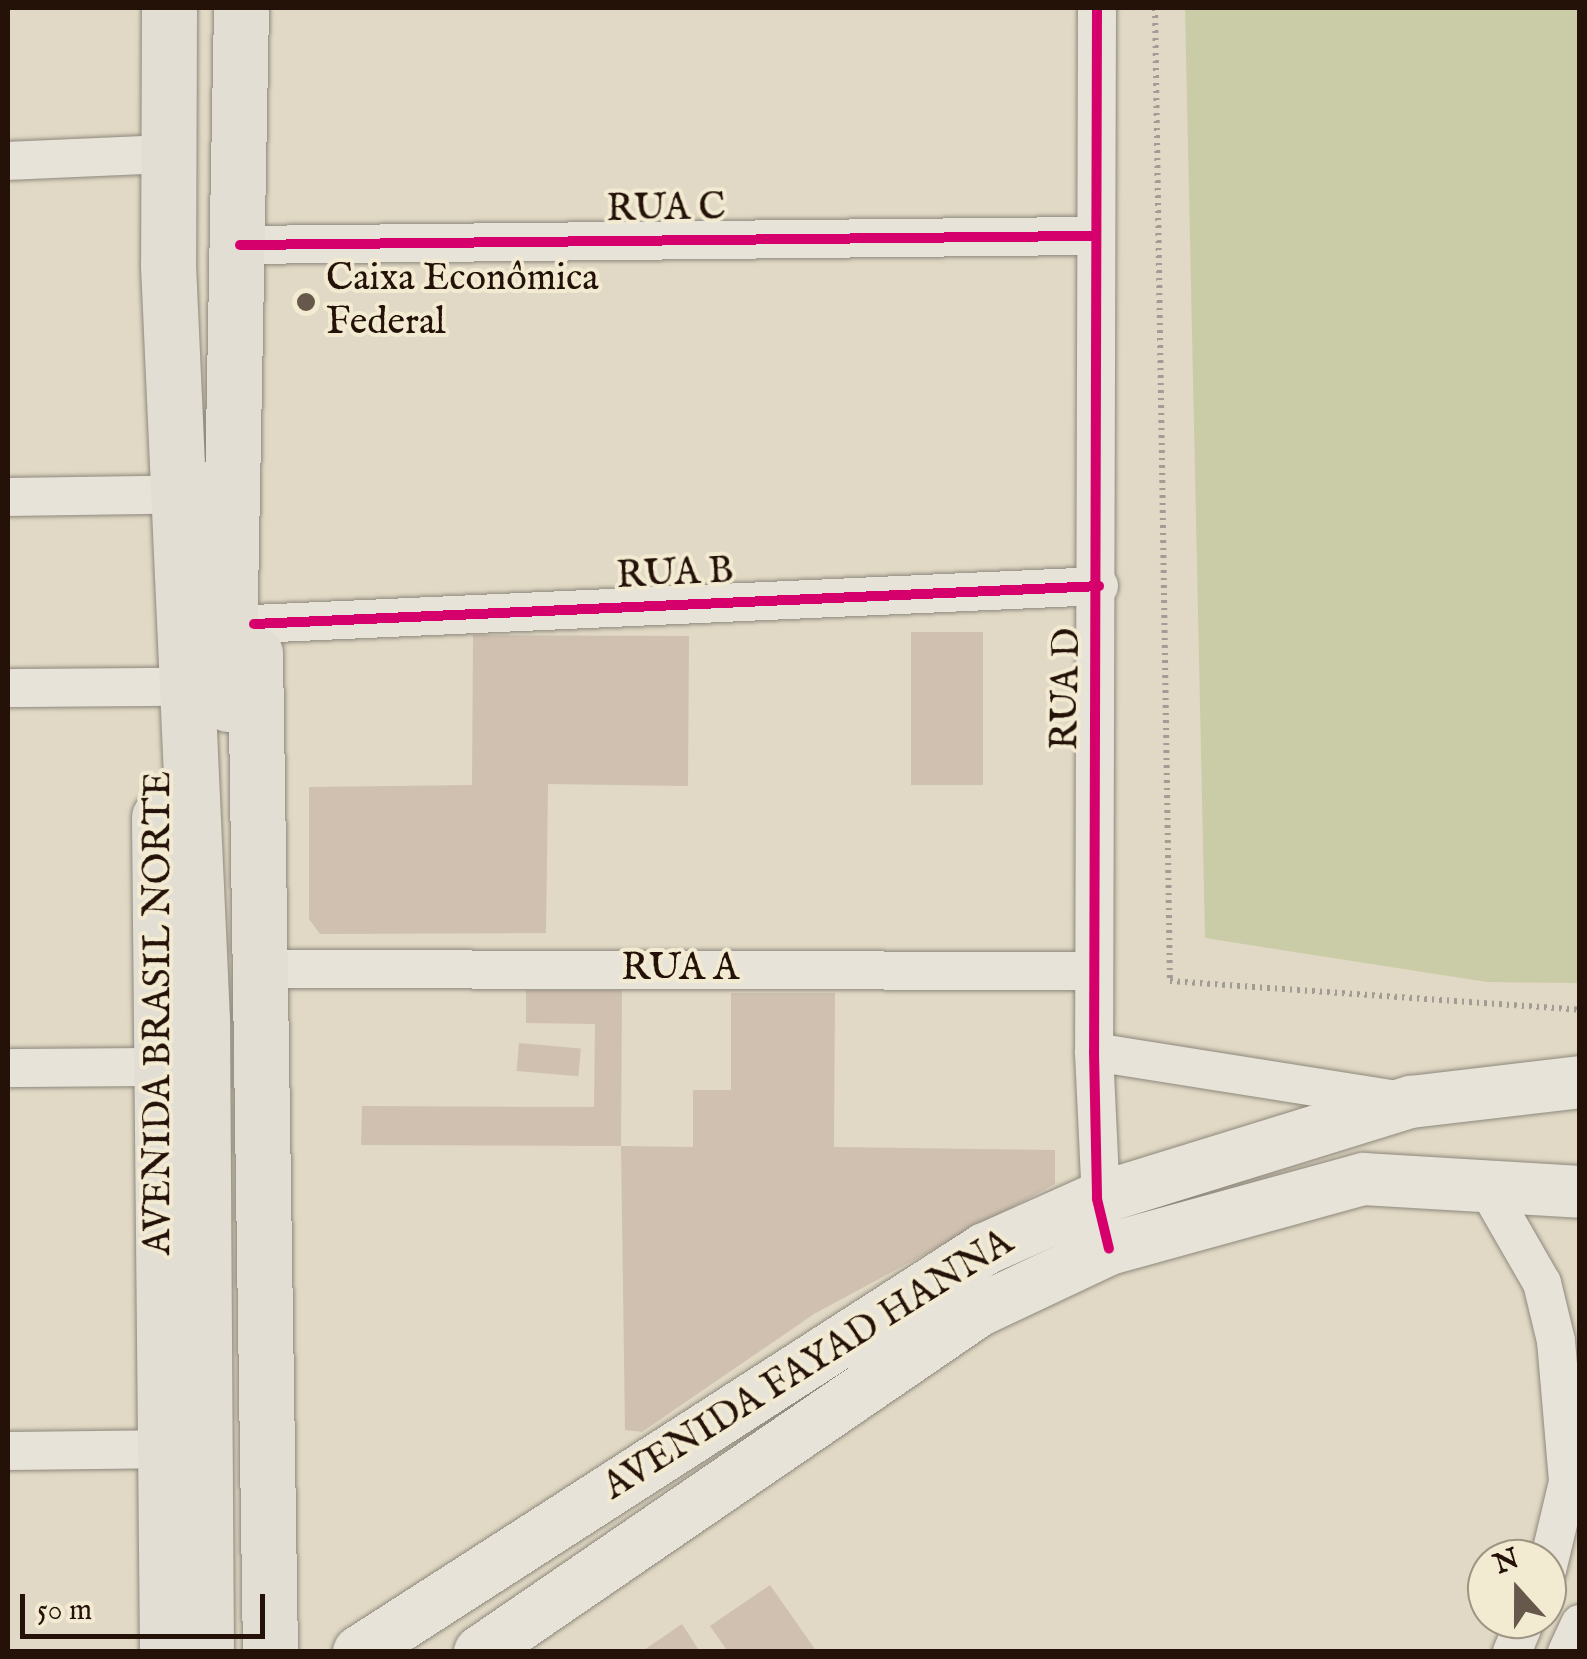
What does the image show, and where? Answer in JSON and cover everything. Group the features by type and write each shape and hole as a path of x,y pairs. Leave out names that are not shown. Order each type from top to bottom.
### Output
{"main road":[{"name":"AVENIDA BRASIL NORTE","path":"169,8 176,375 202,1019 206,1652"},
{"name":"AVENIDA BRASIL NORTE","path":"236,1652 226,999 237,506 240,8"},
{"name":"AVENIDA BRASIL NORTE","path":"167,1652 161,1449 160,494 176,375"},
{"name":"AVENIDA BRASIL NORTE","path":"237,506 254,624 265,969 258,1150 270,1652"},
{"name":"AVENIDA FAYAD HANNA","path":"359,1652 986,1248 1097,1199 1411,1102 1580,1082"},
{"name":"AVENIDA FAYAD HANNA","path":"480,1652 978,1310 1108,1250 1364,1180 1489,1190 1580,1192"}],"street":[{"name":"RUA D","path":"1097,8 1092,236 1099,586 1094,1052 1097,1199 1108,1250"},
{"path":"8,160 171,154"},
{"name":"RUA C","path":"240,245 1092,236"},
{"path":"8,497 160,494"},
{"name":"RUA B","path":"254,624 1099,586"},
{"path":"8,688 159,687"},
{"name":"RUA A","path":"265,969 1094,971"},
{"path":"1094,1052 1411,1102"},
{"path":"8,1068 160,1068"},
{"path":"1489,1190 1542,1283 1556,1341 1568,1482 1554,1539"},
{"path":"8,1451 161,1449"},
{"path":"1567,1652 1580,1624"}],"path":[{"path":"1154,8 1170,981 1580,1010"}],"green space":[{"path":"1185,8 1579,8 1579,983 1487,982 1205,938"}],"building":[{"path":"911,632 983,632 983,785 911,785"},
{"path":"473,635 689,636 688,786 548,784 546,933 320,934 309,919 309,787 472,785"},
{"path":"526,990 622,990 621,1146 361,1145 362,1106 594,1107 595,1024 526,1023"},
{"path":"731,993 835,993 834,1147 1055,1150 1055,1184 814,1314 642,1432 625,1430 621,1146 693,1147 693,1090 731,1090"},
{"path":"519,1043 581,1048 578,1076 517,1071"},
{"path":"770,1585 817,1652 728,1652 710,1626"},
{"path":"682,1624 700,1652 641,1652"}],"cycle path":[{"path":"1097,8 1094,1052 1097,1199 1109,1249"},
{"path":"240,245 1092,236"},
{"path":"254,624 1099,586"}],"place":[{"name":"Caixa Econômica Federal","path":"306,302"}]}
